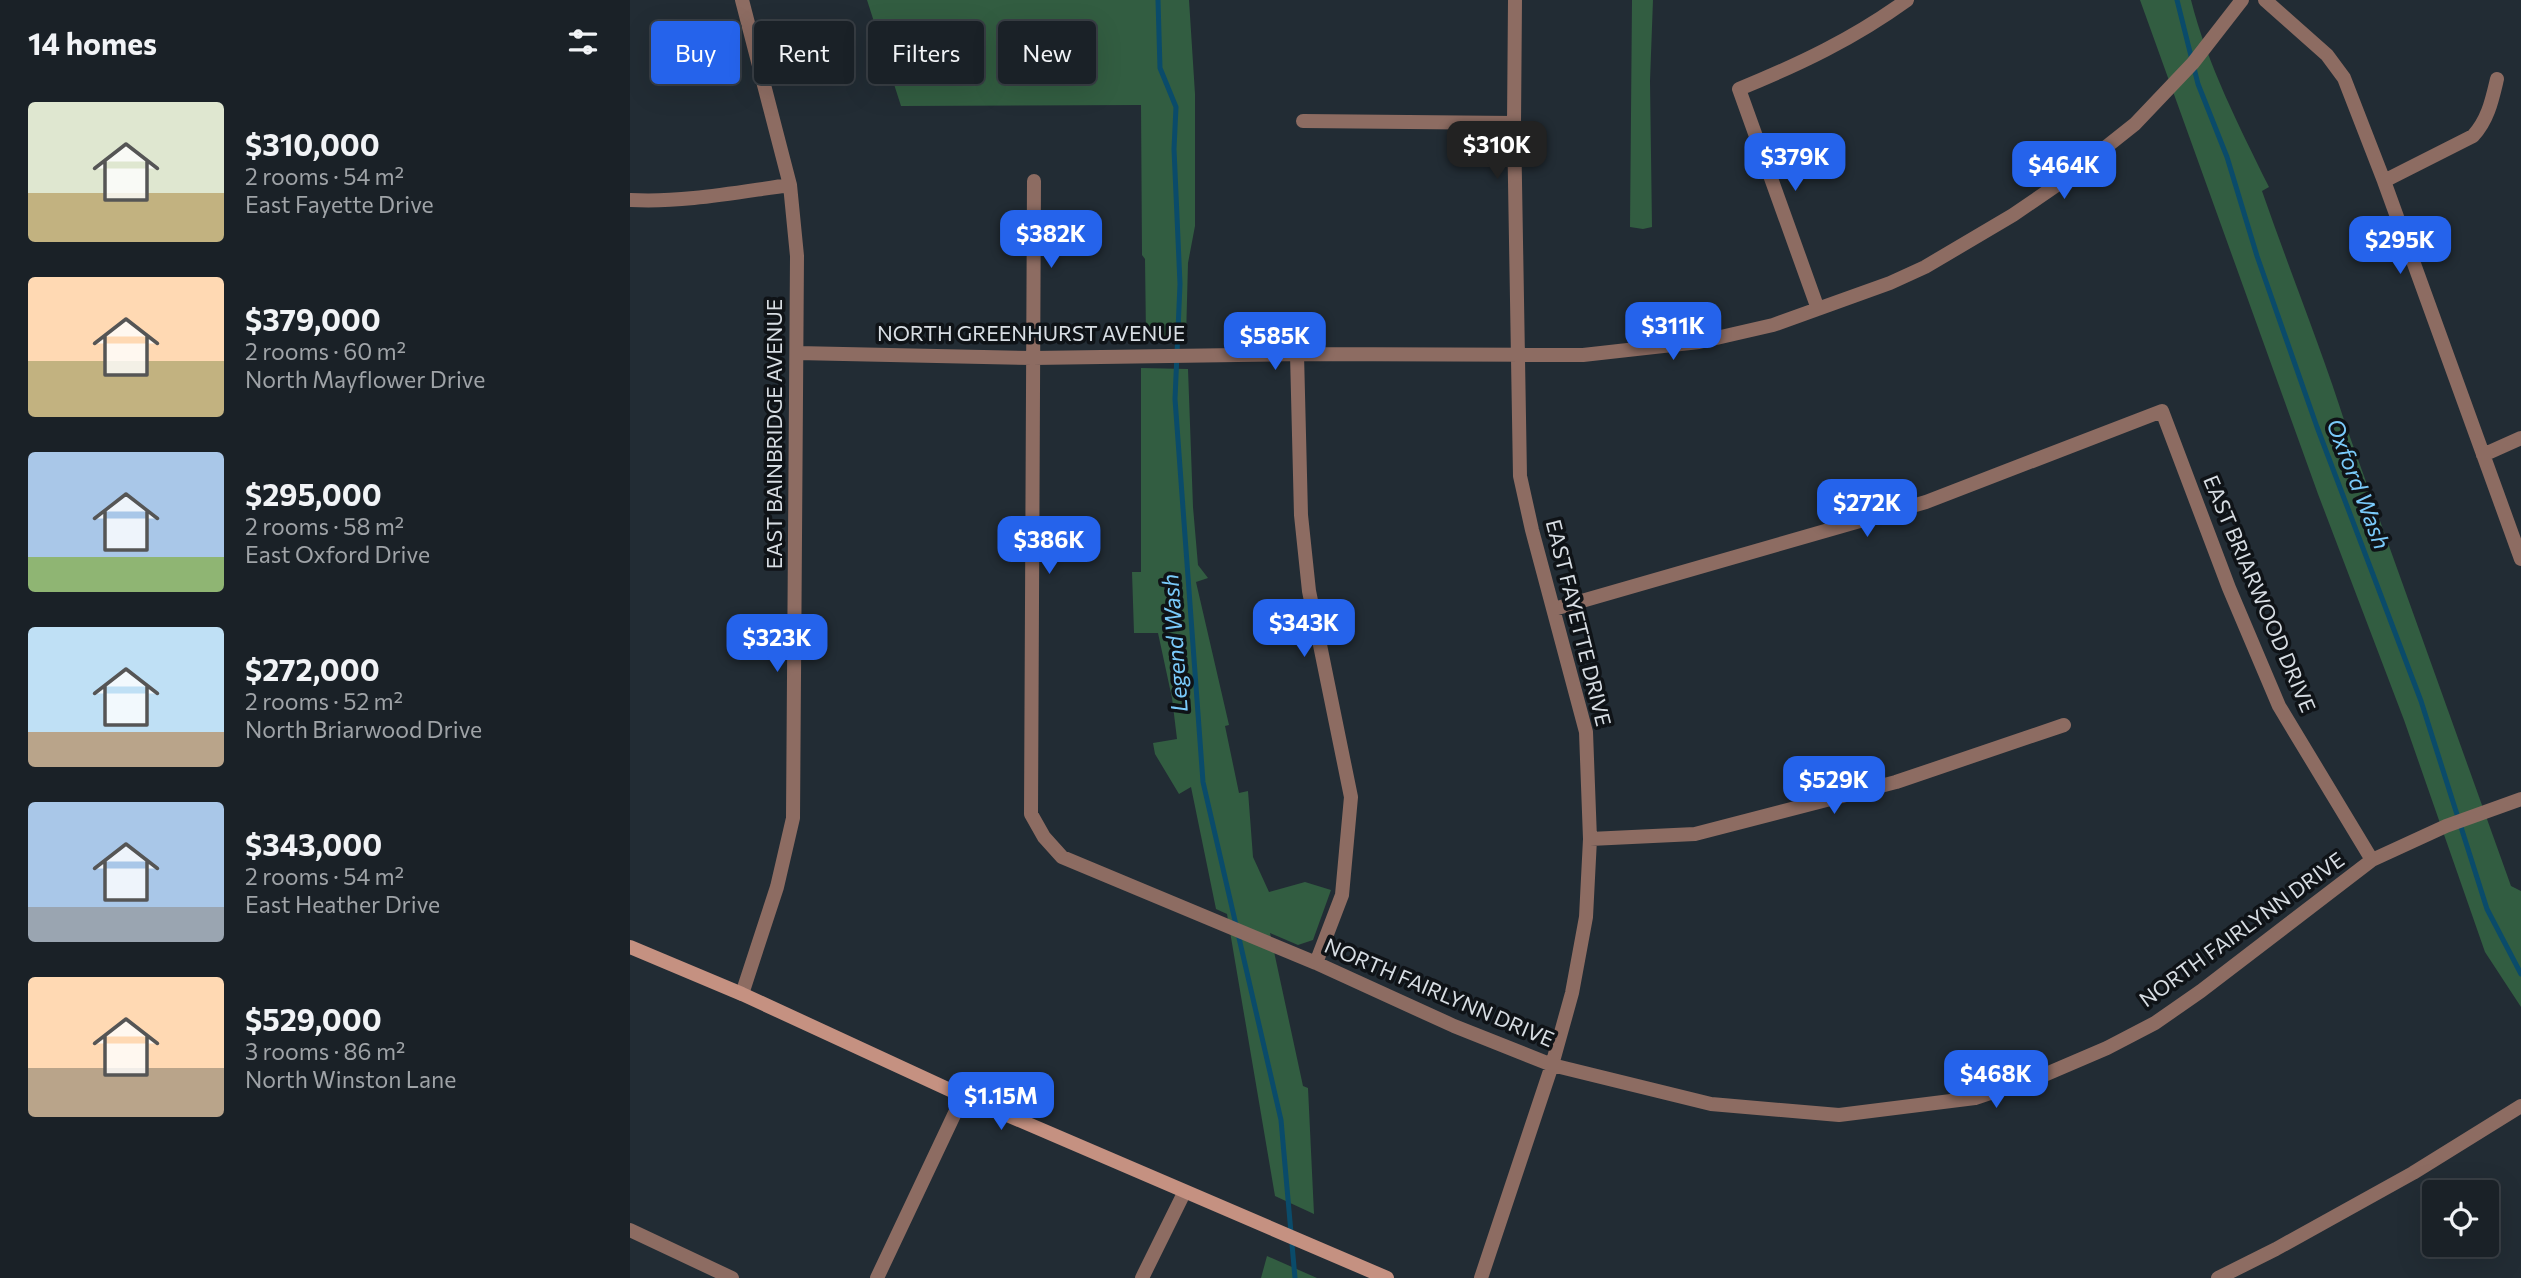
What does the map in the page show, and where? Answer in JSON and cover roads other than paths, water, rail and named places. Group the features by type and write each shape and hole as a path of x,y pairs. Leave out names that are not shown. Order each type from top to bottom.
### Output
{"main road":[{"path":"630,947 743,993 963,1096 1184,1193 1387,1278"}],"street":[{"name":"EAST BAINBRIDGE AVENUE","path":"742,0 790,185 797,256 793,818 777,887 743,993"},
{"path":"1818,309 1739,89 1847,41 1907,0"},
{"name":"NORTH GREENHURST AVENUE","path":"797,353 1033,358 1297,354 1583,355 1699,342 1773,325 1890,283 1925,267 2013,215 2067,178 2135,124 2194,61 2242,0"},
{"path":"2265,0 2327,55 2344,78 2521,559"},
{"name":"EAST FAYETTE DRIVE","path":"1481,1278 1552,1065 1572,993 1586,917 1590,839 1586,732 1520,476 1514,124 1515,3"},
{"path":"2384,181 2473,136 2482,127 2497,79"},
{"path":"1303,121 1514,124"},
{"name":"NORTH FAIRLYNN DRIVE","path":"1034,181 1031,814 1044,837 1062,857 1316,963 1454,1026 1552,1065 1711,1104 1839,1115 1975,1098 2044,1075 2155,1023 2372,860 2446,826 2521,799"},
{"path":"630,200 685,198 790,185"},
{"path":"1297,354 1301,515 1309,591 1351,797 1342,895 1316,963"},
{"name":"EAST BRIARWOOD DRIVE","path":"1554,609 1926,502 2162,411 2229,588 2279,706 2372,860"},
{"path":"2483,456 2521,438"},
{"path":"1590,839 1695,834 1896,782 2064,725"},
{"path":"877,1278 963,1096"},
{"path":"2218,1278 2276,1250 2521,1106"},
{"path":"1142,1278 1184,1193"},
{"path":"630,1230 732,1278"}],"waterway":[{"name":"Legend Wash","path":"1158,0 1160,68 1176,107 1174,149 1180,284 1175,399 1203,782 1281,1120 1295,1278"},
{"name":"Oxford Wash","path":"2177,0 2198,84 2227,157 2257,256 2317,427 2421,701 2487,909 2521,974"}]}
